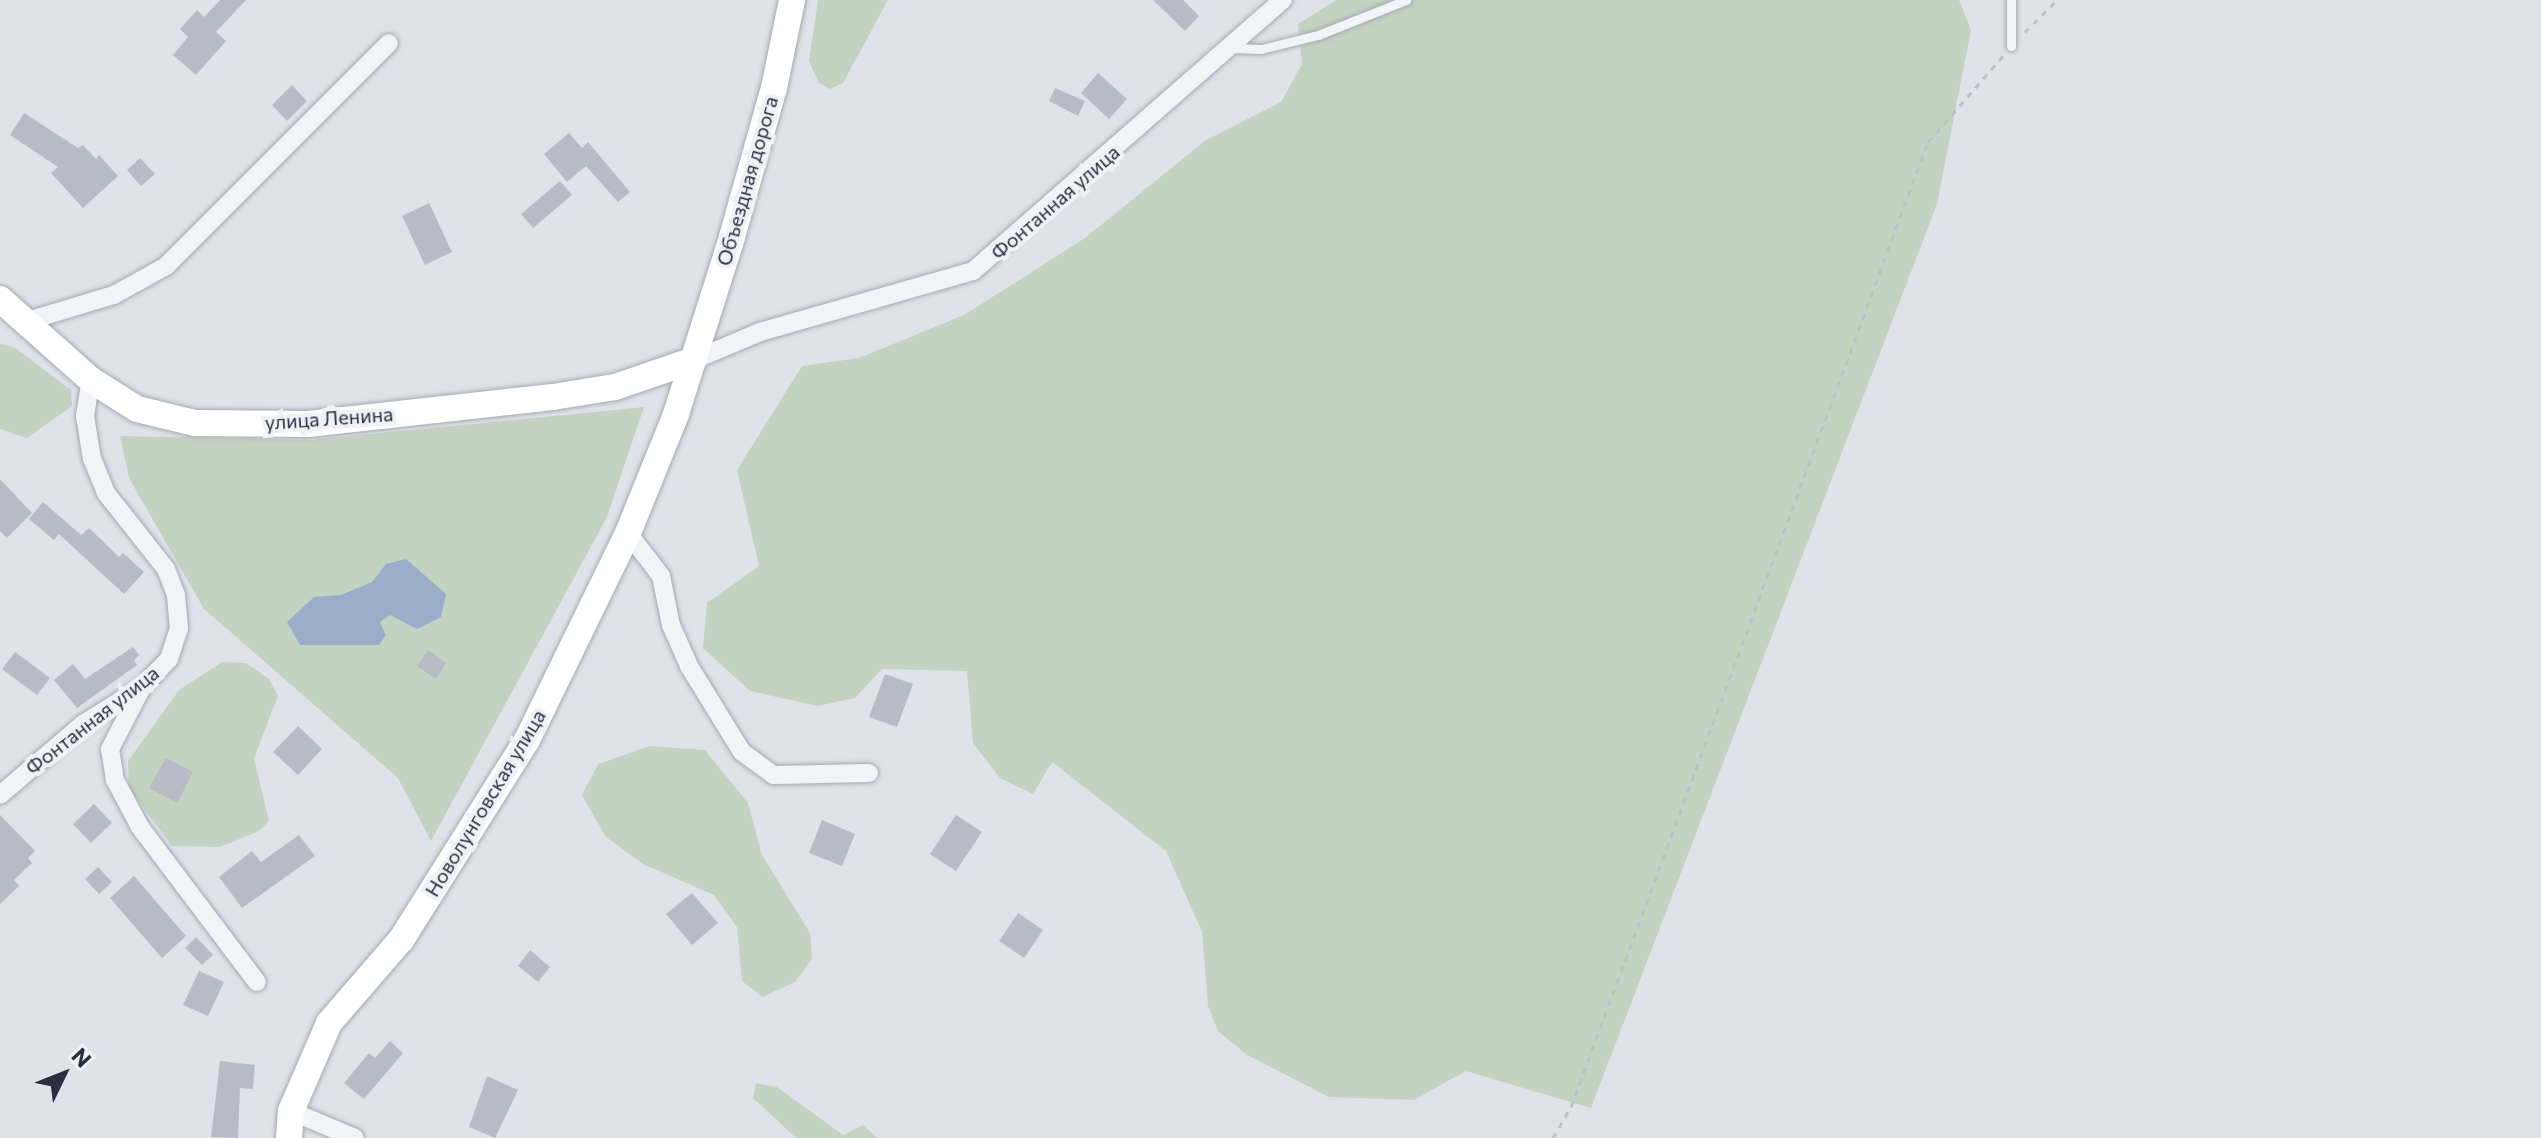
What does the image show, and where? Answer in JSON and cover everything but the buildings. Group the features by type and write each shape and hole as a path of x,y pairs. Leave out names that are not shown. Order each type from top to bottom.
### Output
{"street":[{"name":"Объездная дорога","path":"694,360 774,88 792,0"},
{"name":"Фонтанная улица","path":"694,360 760,332 973,271 1283,0"},
{"path":"24,322 114,295 166,266 389,43"},
{"name":"улица Ленина","path":"0,299 91,380 137,409 195,423 308,424 600,389 694,360"},
{"name":"Новолунговская улица","path":"289,1138 291,1111 329,1023 401,940 527,740 628,533 694,360"},
{"name":"Фонтанная улица","path":"0,795 94,716 142,687 169,659 180,611 166,569 106,493 92,459 85,416 91,380"},
{"path":"628,533 661,576 671,625 689,666 742,752 774,775 869,773"},
{"path":"110,749 142,687"},
{"path":"94,716 110,749 115,780 140,827 257,982"},
{"path":"291,1111 355,1138"}],"lane":[{"path":"1229,48 1261,49 1318,35 1406,0"},
{"path":"2011,0 2011,46"}],"path":[{"path":"1553,1138 1576,1092 1928,142 2011,46 2057,0"}],"green space":[{"path":"818,0 888,0 843,83 830,89 819,83 809,61"},
{"path":"1336,0 1959,0 1971,30 1937,204 1591,1108 1466,1071 1414,1100 1329,1097 1247,1055 1218,1031 1208,1006 1202,932 1166,851 1052,762 1033,794 1000,778 973,743 967,671 882,669 855,698 818,706 750,691 703,648 707,603 759,566 737,470 802,366 859,358 964,315 1085,238 1206,140 1281,102 1302,64 1298,24"},
{"path":"0,344 14,347 71,390 72,406 27,438 0,429"},
{"path":"644,407 607,517 431,841 398,778 204,609 129,478 120,436 311,440"},
{"path":"222,662 246,663 269,679 278,696 254,758 269,821 259,831 220,847 172,846 129,788 128,761 179,690"},
{"path":"650,746 705,750 748,803 762,855 810,933 812,959 795,982 762,997 742,981 737,927 714,895 643,864 606,837 582,795 598,764"},
{"path":"756,1083 777,1087 843,1135 863,1125 877,1138 796,1138 753,1098"}],"water":[{"path":"406,559 446,594 441,617 417,629 390,615 380,622 386,635 379,645 300,645 287,622 314,597 341,595 372,582 386,564"}]}
